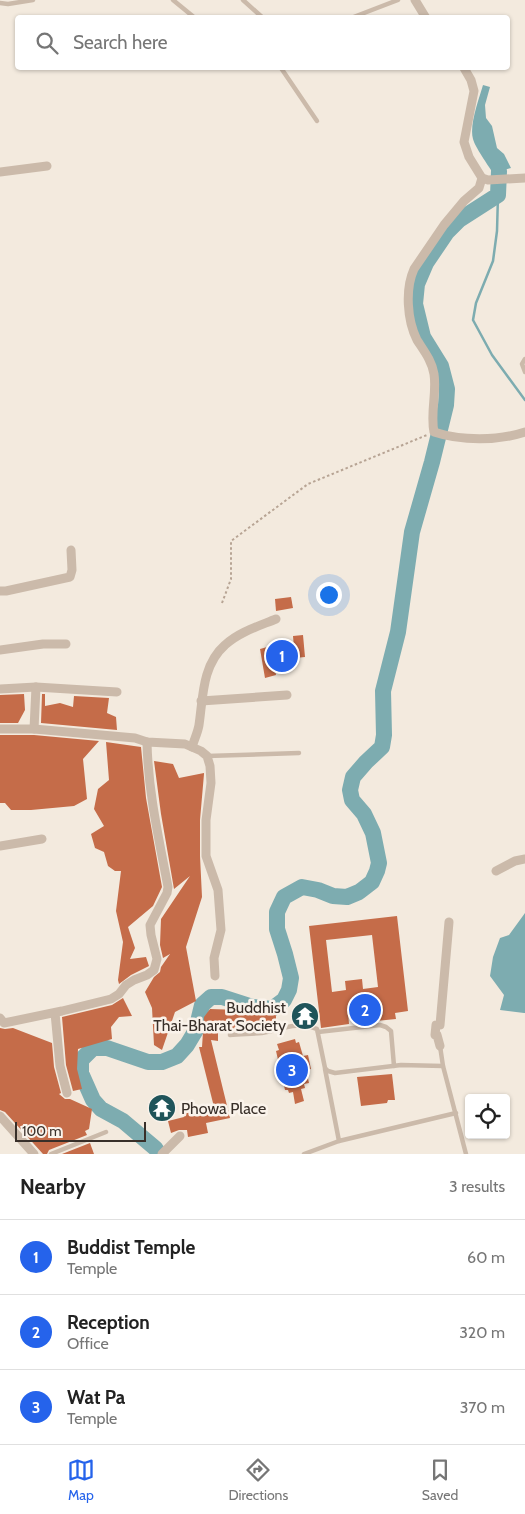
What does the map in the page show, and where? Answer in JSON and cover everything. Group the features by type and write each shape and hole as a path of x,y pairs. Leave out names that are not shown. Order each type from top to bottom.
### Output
{"street":[{"path":"415,0 424,15"},
{"path":"465,70 471,80 474,92 464,142 469,157 482,178 488,180 525,178"},
{"path":"0,172 47,166"},
{"path":"482,178 478,188 464,201 444,225 412,274 408,312 413,331 428,357 434,376 434,432 461,438 495,438 525,432"},
{"path":"0,591 13,590 70,577 72,570 71,550"},
{"path":"192,747 198,727 204,684 216,656 224,646 239,635 276,619"},
{"path":"0,650 43,644 66,644"},
{"path":"34,730 36,687"},
{"path":"0,689 36,687 117,692"},
{"path":"201,701 287,695"},
{"path":"0,729 135,738 147,742 185,744 201,751 207,756 210,766 211,783 206,820 206,856 218,890 221,930 214,958 215,976"},
{"path":"0,1018 4,1023 111,999 119,994 126,985 147,976 154,970 157,959 150,925 168,893 168,887 150,795 147,769 147,742"},
{"path":"0,846 42,839"},
{"path":"496,870 515,861 525,859"},
{"path":"440,1046 435,1034 436,1025 440,1025 449,922"},
{"path":"56,1012 60,1066 67,1093"},
{"path":"0,1116 34,1154"},
{"path":"163,1154 180,1136"}],"lane":[{"path":"0,3 8,4 33,0"},
{"path":"173,0 191,15"},
{"path":"243,0 260,15"},
{"path":"359,15 398,0"},
{"path":"282,70 317,121"},
{"path":"525,359 522,364 525,372"},
{"path":"207,756 299,753"},
{"path":"230,1035 262,1033 292,1025 306,1025 317,1029 339,1141"},
{"path":"318,1032 380,1025 386,1027 391,1031 394,1066"},
{"path":"440,1046 466,1154"},
{"path":"324,1068 335,1073 394,1066 444,1066"},
{"path":"304,1154 339,1141 456,1114"},
{"path":"51,1154 106,1132"}],"path":[{"path":"222,604 231,579 231,541 308,484 434,432"}],"water":[{"path":"483,85 490,87 485,105 486,118 492,126 497,148 504,154 511,168 493,173 476,147 472,133 475,112"},
{"path":"525,913 525,1013 500,1010 504,995 490,976 493,957 500,938 509,935"}],"building":[{"path":"291,597 293,608 276,611 275,599"},
{"path":"303,635 305,657 295,658 293,636"},
{"path":"271,646 276,675 265,678 260,649"},
{"path":"24,694 25,710 18,723 0,723 0,695"},
{"path":"42,694 45,694 45,706 60,703 73,707 74,696 109,698 107,713 116,717 117,730 41,723"},
{"path":"0,735 34,735 99,741 83,759 87,799 74,806 31,810 11,810 5,803 0,803"},
{"path":"106,742 141,747 146,798 162,887 153,906 128,927 135,948 130,959 146,957 149,966 131,975 119,984 123,942 116,911 121,871 115,871 108,866 104,852 95,848 91,834 104,826 94,809 98,789 109,780"},
{"path":"154,761 173,764 179,778 204,773 200,820 202,897 186,947 196,1001 175,1012 162,1050 154,1045 152,1008 145,992 154,977 160,972 161,967 170,954 163,958 160,945 161,919 190,876 174,889"},
{"path":"397,916 408,1011 395,1013 396,1019 366,1022 365,1010 348,1012 349,1024 321,1028 309,926","holes":["372,935 378,987 363,989 362,979 345,981 346,990 332,992 326,940"]},
{"path":"123,998 132,1016 119,1017 111,1027 112,1039 78,1049 77,1069 82,1089 73,1091 66,1065 62,1017 112,1005"},
{"path":"210,1009 240,1010 240,1015 276,1014 276,1026 239,1029 218,1028 218,1041 211,1040 230,1118 206,1123 208,1133 188,1137 187,1130 171,1133 168,1121 184,1117 183,1114 214,1107 199,1047 202,1047 204,1017"},
{"path":"0,1028 13,1028 52,1043 54,1067 61,1093 59,1094 65,1099 70,1099 92,1109 89,1129 85,1131 87,1135 49,1150 47,1154 43,1154 5,1112 0,1110"},
{"path":"295,1039 296,1043 299,1042 303,1056 308,1055 311,1069 306,1070 309,1083 304,1084 305,1088 301,1089 304,1101 295,1104 293,1092 289,1093 288,1090 285,1090 276,1051 279,1050 277,1044"},
{"path":"392,1074 395,1100 388,1100 387,1103 361,1106 357,1077"},
{"path":"90,1143 94,1154 62,1154"}],"waterway":[{"path":"159,1154 155,1148 123,1121 101,1109 93,1100 81,1073 81,1060 93,1048 107,1048 148,1062 162,1062 177,1056 187,1045 196,1030 202,1005 211,997 222,997 253,1007 272,1009 284,1000 289,990 291,978 277,929 277,912 284,897 302,887 318,890 333,896 347,897 359,892 372,882 377,871 379,863 373,833 364,814 352,800 350,790 353,777 382,747 384,735 383,691 398,632 412,532 446,405 447,389 441,366 423,337 415,304 417,284 426,263 447,232 459,220 498,195 499,171"},
{"path":"498,195 497,231 493,261 476,303 473,320 492,355 525,400"}],"place":[{"name":"Buddist Temple","path":"282,656"},
{"name":"Reception","path":"365,1010"},
{"name":"Buddhist Thai-Bharat Society","path":"305,1016"},
{"name":"Wat Pa","path":"292,1070"},
{"name":"Phowa Place","path":"162,1108"}]}
